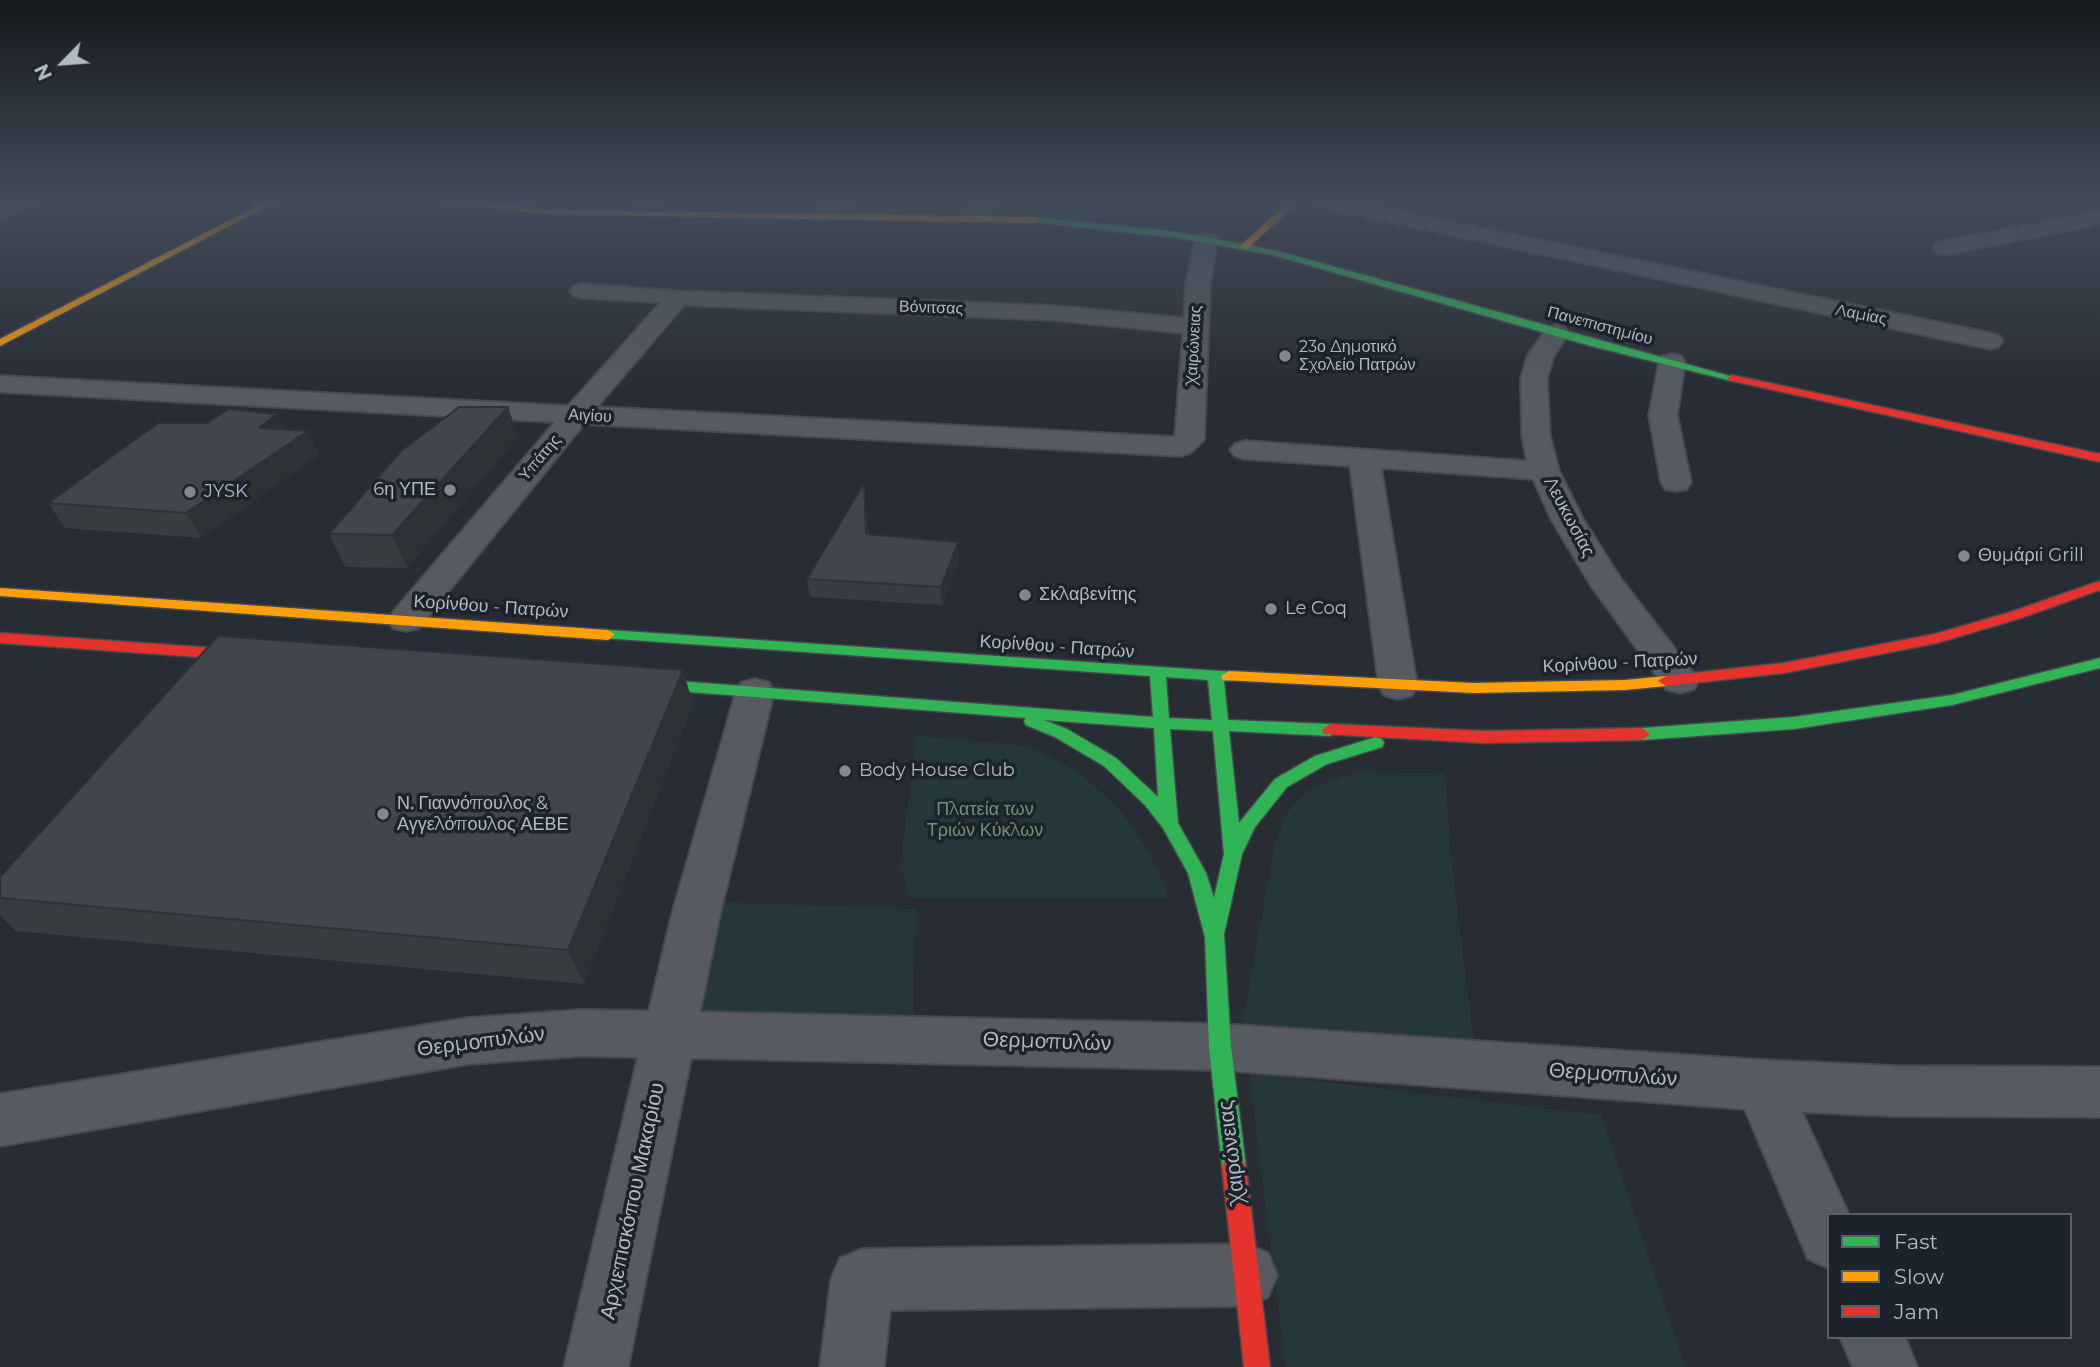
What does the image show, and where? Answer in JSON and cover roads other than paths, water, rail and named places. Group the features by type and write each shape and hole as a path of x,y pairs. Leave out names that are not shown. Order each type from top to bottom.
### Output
{"main road":[{"path":"0,343 150,265"},
{"name":"Πανεπιστημίου","path":"1309,265 1556,333 1851,408 2100,458"},
{"name":"Πανεπιστημίου","path":"2038,445 2100,464"},
{"name":"Κορίνθου - Πατρών","path":"0,592 1216,677 1398,685 1552,687 1680,680 1784,668 1937,638 2017,615 2100,585"},
{"path":"0,638 267,657"},
{"path":"616,682 1161,723 1414,736 1657,734 1794,723 1952,700 2100,663"},
{"path":"1158,673 1169,823"},
{"path":"1216,677 1233,854"},
{"name":"Χαιρώνειας","path":"1000,709 1061,733 1110,762 1151,800 1169,823 1184,847 1199,881 1215,937 1220,1047 1257,1367"},
{"path":"1233,854 1248,823 1267,797 1293,774 1344,752 1414,736"},
{"name":"Χαιρώνειας","path":"1215,937 1233,854"}],"street":[{"name":"Χαιρώνειας","path":"1180,447 1189,440 1201,265"},
{"name":"Λαμίας","path":"1625,265 1990,341"},
{"name":"Βόνιτσας","path":"582,291 651,293 678,298 1055,313 1195,327"},
{"name":"Υπάτης","path":"405,620 576,415 678,298"},
{"name":"Λευκωσίας","path":"1556,333 1540,357 1534,379 1535,428 1544,471 1567,519 1607,584 1680,680"},
{"path":"1672,362 1663,415 1676,482"},
{"name":"Αιγίου","path":"0,384 1180,447"},
{"path":"1245,450 1544,471"},
{"path":"1364,458 1398,685"},
{"name":"Αρχιεπισκόπου Μακαρίου","path":"596,1367 695,914 755,692"},
{"name":"Θερμοπυλών","path":"0,1119 468,1041 547,1034 1220,1047 1762,1085 1906,1091 2100,1091"},
{"path":"1762,1085 1827,1233"},
{"path":"852,1367 862,1280 1246,1275"},
{"path":"1873,1339 1885,1367"}],"place":[{"name":"23ο Δημοτικό Σχολείο Πατρών","path":"1285,356"},
{"name":"6η ΥΠΕ","path":"450,490"},
{"name":"JYSK","path":"190,492"},
{"name":"Θυμάριi Grill","path":"1964,556"},
{"name":"Σκλαβενίτης","path":"1025,595"},
{"name":"Le Coq","path":"1271,609"},
{"name":"Body House Club","path":"845,771"},
{"name":"Ν. Γιαννόπουλος & Αγγελόπουλος ΑΕΒΕ","path":"383,814"}],"park label":[{"name":"Πλατεία των Τριών Κύκλων","path":"985,820"}]}
